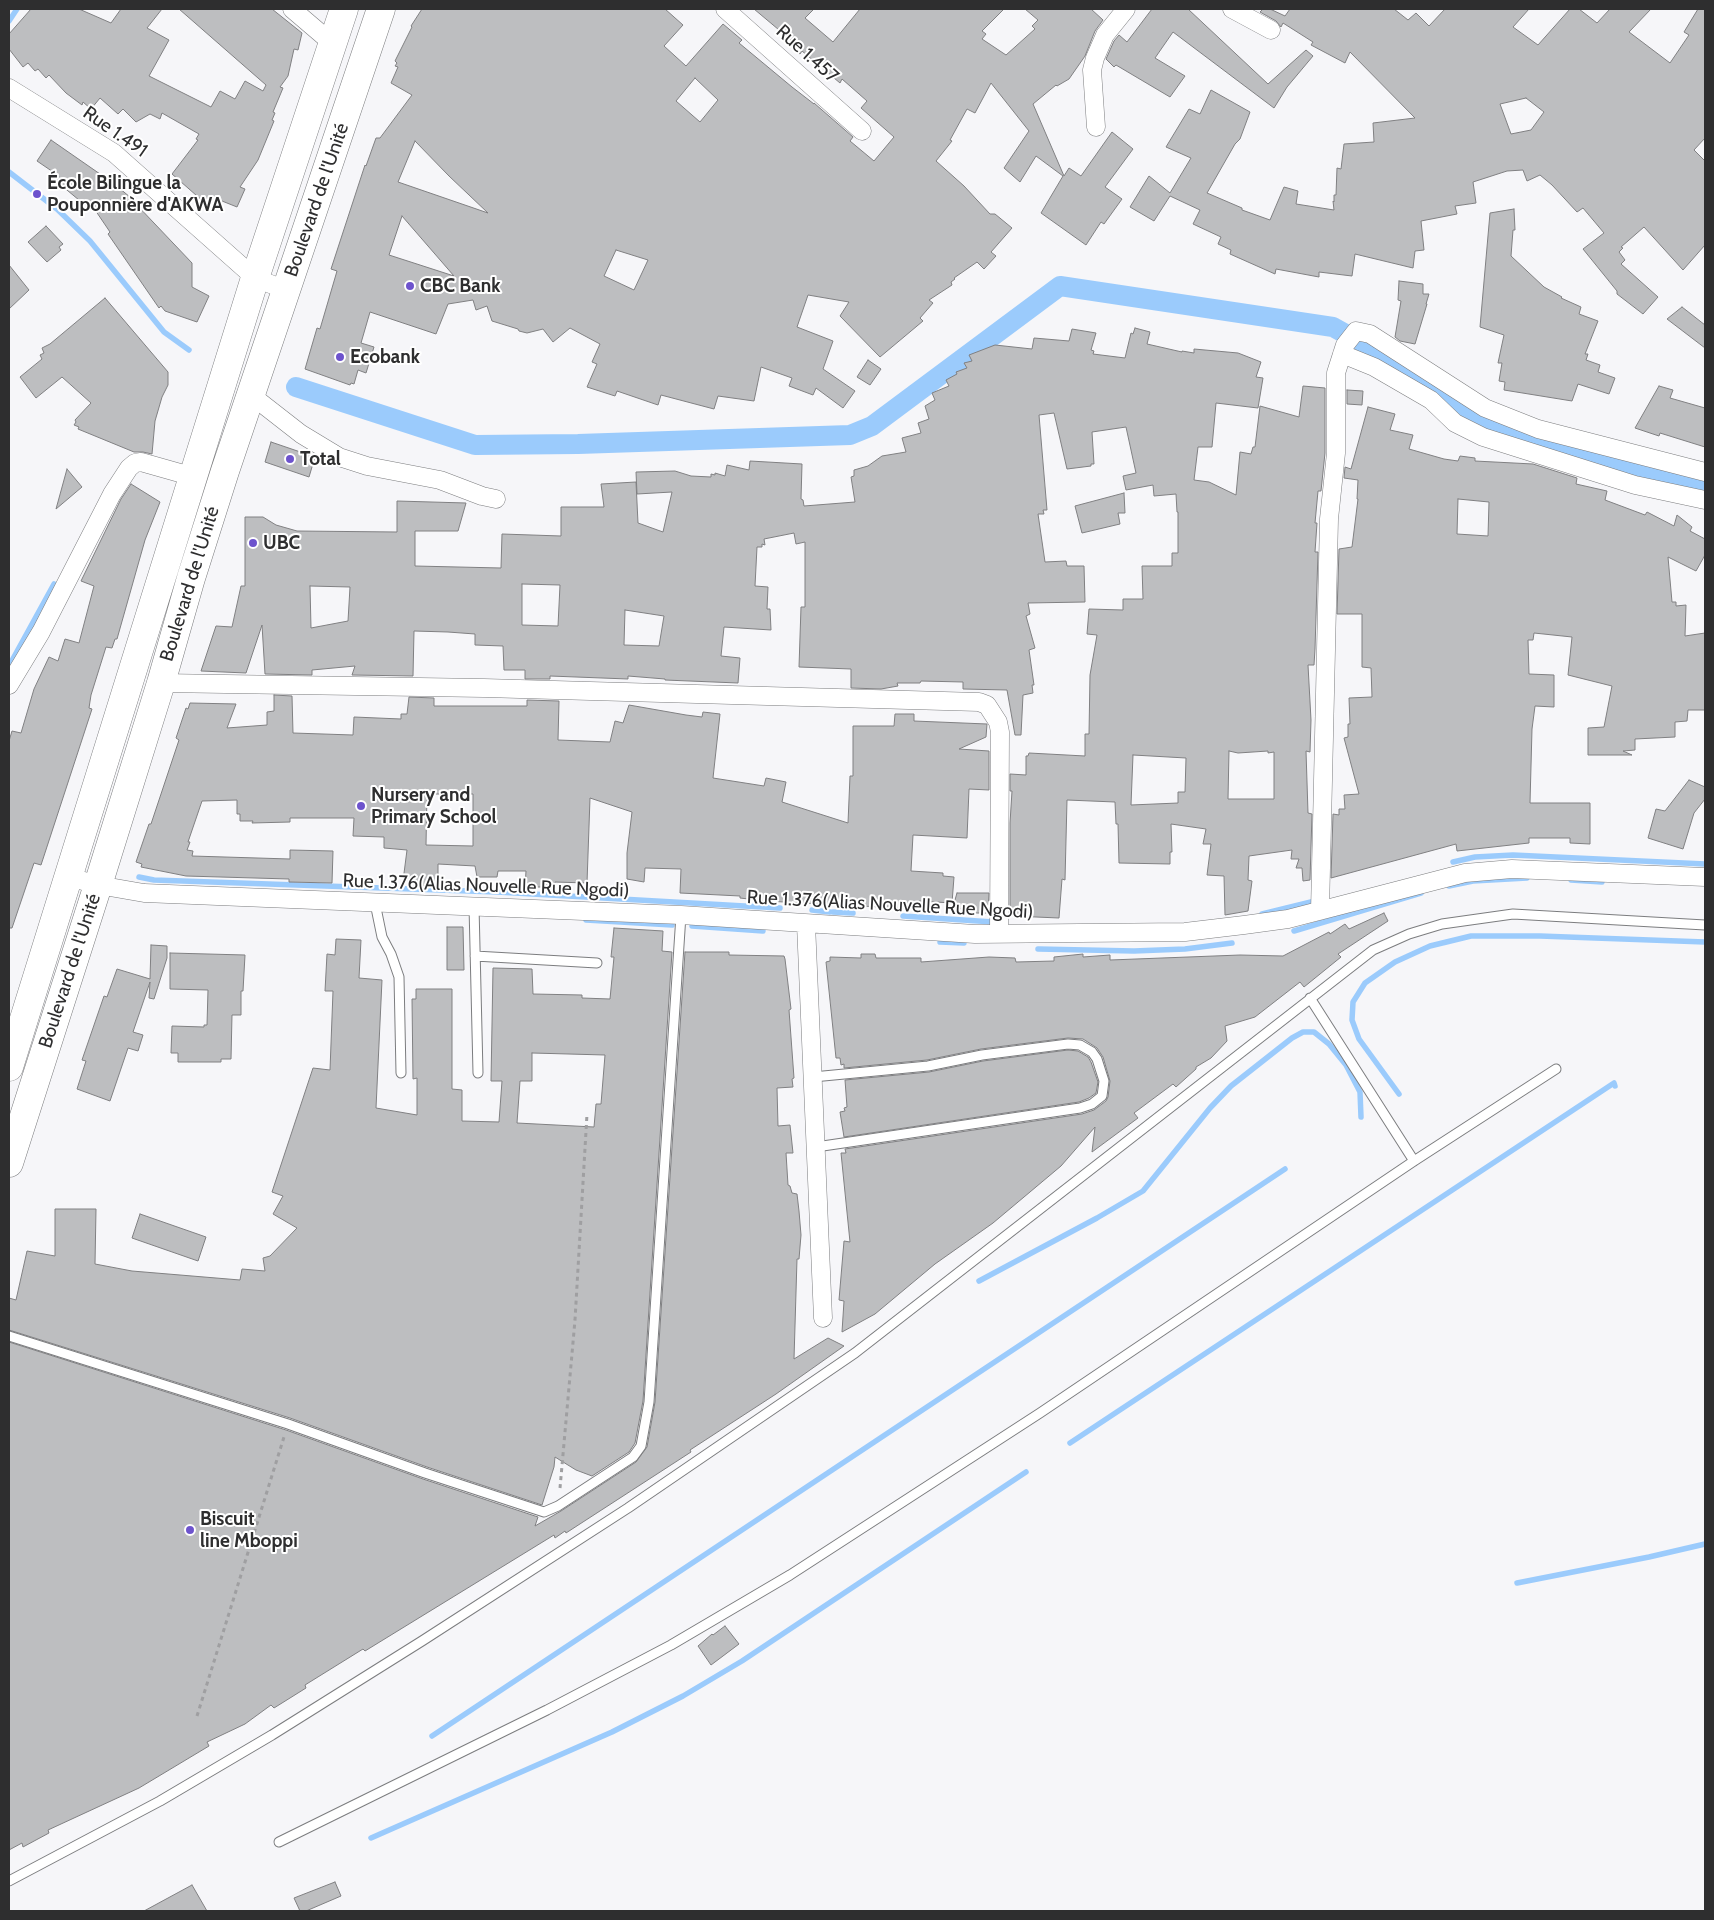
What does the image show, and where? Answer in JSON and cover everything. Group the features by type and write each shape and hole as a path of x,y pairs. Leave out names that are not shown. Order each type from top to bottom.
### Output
{"main road":[{"name":"Boulevard de l'Unité","path":"9,1067 255,278 344,9"},
{"name":"Boulevard de l'Unité","path":"9,1163 161,683 191,578 381,9"}],"street":[{"path":"292,9 333,44"},
{"name":"Rue 1.457","path":"725,9 862,131"},
{"path":"1096,127 1092,88 1093,64 1105,35 1126,9"},
{"path":"1232,9 1271,30"},
{"name":"Rue 1.491","path":"9,88 114,153 255,278 286,290"},
{"path":"1320,911 1329,519 1336,453 1336,373 1348,343 1370,334 1485,408 1538,429 1705,472"},
{"path":"1348,343 1374,367 1431,400 1455,423 1483,437 1635,485 1705,500"},
{"path":"251,395 301,434 339,457 375,468 440,480 482,496 496,499"},
{"path":"9,685 41,632 112,494 129,468 134,463 141,462 194,477"},
{"path":"161,683 484,688 979,702 987,705 998,722 1000,732 999,933"},
{"name":"Rue 1.376(Alias Nouvelle Rue Ngodi)","path":"69,877 98,885 144,893 681,915 974,934 1185,932 1288,919 1465,873 1512,869 1705,877"},
{"path":"806,924 823,1318"}],"lane":[{"path":"375,902 382,937 391,954 399,977 401,1073"},
{"path":"474,906 478,1073"},
{"path":"9,1881 160,1801 272,1735 628,1508 855,1353 1373,950 1409,934 1442,924 1513,914 1705,925"},
{"path":"9,1336 288,1424 425,1473 544,1512 558,1506 633,1457 641,1446 649,1402 681,915"},
{"path":"475,956 597,963"},
{"path":"1310,998 1414,1161"},
{"path":"813,1076 928,1066 1068,1044 1080,1045 1092,1052 1097,1058 1104,1081 1102,1096 1092,1104 1080,1108 816,1147"},
{"path":"279,1842 547,1710 671,1645 790,1575 1031,1418 1414,1161 1556,1069"}],"path":[{"path":"558,1506 575,1320 588,1114"},
{"path":"197,1716 288,1424"}],"building":[{"path":"31,9 79,9 111,23 121,9 162,9 147,28 169,40 149,76 211,107 220,91 235,99 245,81 263,91 266,85 179,9 272,9 302,33 298,50 294,49 288,76 280,87 283,88 273,112 275,113 272,120 274,121 258,160 240,187 245,189 237,207 222,201 221,205 205,203 172,174 198,140 196,139 199,134 162,113 160,119 150,114 136,122 123,109 118,114 100,98 91,109 83,102 82,105 66,93 49,75 46,78 38,69 35,71 28,63 23,67 9,49 9,34"},
{"path":"422,9 665,9 683,25 664,46 686,66 723,24 742,40 739,43 853,137 850,141 874,161 894,137 861,108 867,101 842,79 840,83 802,51 800,54 788,44 791,40 754,9 814,9 805,18 833,42 860,9 1004,9 982,31 986,34 982,39 1006,55 1035,29 1032,26 1038,20 1025,9 1091,9 1103,20 1095,31 1085,56 1069,79 1056,85 1033,104 1064,176 1069,168 1081,176 1112,132 1133,149 1105,187 1122,199 1104,224 1101,222 1086,245 1041,213 1063,176 1036,156 1020,182 1004,168 1029,131 991,83 975,113 967,109 950,140 952,141 936,161 964,186 990,214 995,214 1012,228 991,252 996,256 984,269 977,262 954,278 951,282 952,285 929,300 933,303 920,318 923,321 880,357 840,316 849,302 808,295 797,327 833,341 823,369 855,391 843,408 816,388 813,395 789,386 792,378 761,367 754,401 718,396 714,409 661,395 658,405 617,391 615,396 587,387 597,364 592,362 600,344 570,328 553,342 543,329 527,333 519,331 518,329 492,321 487,306 476,310 473,300 448,304 436,334 370,312 361,343 374,347 366,373 358,370 354,384 351,383 350,385 305,369 317,328 320,329 337,271 331,269 365,165 376,138 380,138 412,95 391,83 398,67 395,66 397,63 395,61 411,26","holes":["695,78 718,100 700,122 676,101","415,141 488,213 398,182","402,216 454,276 389,255","616,250 648,260 634,290 604,276"]},
{"path":"1152,9 1188,9 1268,84 1306,50 1313,56 1287,87 1274,108 1173,32 1155,58 1185,76 1170,97 1116,65 1114,67 1106,59 1114,41 1119,35 1127,42"},
{"path":"1263,9 1270,9 1285,16 1290,9 1394,9 1408,20 1416,13 1429,26 1445,9 1529,9 1513,27 1538,45 1570,9 1579,9 1597,23 1610,9 1651,9 1629,32 1670,63 1689,35 1684,32 1698,9 1705,9 1705,138 1694,150 1705,161 1705,245 1683,270 1644,227 1621,247 1623,248 1619,252 1625,260 1621,264 1658,297 1643,314 1617,294 1617,291 1583,249 1604,233 1583,208 1577,212 1540,175 1527,181 1523,170 1507,171 1473,182 1476,203 1455,206 1457,214 1421,221 1424,250 1415,251 1413,268 1355,254 1352,276 1319,272 1319,277 1276,269 1275,274 1230,254 1231,250 1218,244 1221,237 1193,224 1200,210 1170,196 1154,221 1130,207 1149,176 1170,193 1191,158 1166,147 1189,109 1200,114 1211,90 1250,112 1240,139 1235,144 1207,193 1242,208 1242,210 1270,220 1284,187 1298,191 1296,204 1334,210 1333,201 1334,195 1336,195 1337,168 1341,169 1344,144 1374,142 1373,123 1415,118 1350,52 1345,63 1311,45 1313,42 1283,23 1281,27 1276,21 1260,12","holes":["1526,98 1544,112 1531,130 1511,134 1500,104"]},
{"path":"51,140 113,183 136,202 192,263 192,287 209,296 197,322 165,311 161,306 159,308 108,234 110,232 89,201 85,205 56,181 59,176 37,161"},
{"path":"1514,209 1515,230 1513,230 1511,256 1544,287 1561,298 1581,307 1579,314 1598,321 1585,354 1588,354 1586,360 1600,365 1598,372 1615,378 1609,394 1578,384 1572,401 1504,390 1505,382 1499,381 1502,363 1498,363 1504,335 1480,327 1490,213"},
{"path":"46,226 63,244 59,247 61,250 47,262 28,242"},
{"path":"9,265 29,290 9,309"},
{"path":"1399,281 1423,284 1423,294 1429,294 1415,344 1400,341 1395,337 1401,301 1398,300"},
{"path":"105,298 168,372 168,385 162,397 155,421 152,454 134,452 78,429 79,427 74,425 75,420 91,403 62,377 36,398 20,377 42,359 40,355 44,353 42,348 50,344"},
{"path":"1682,307 1705,325 1705,348 1667,319"},
{"path":"1135,328 1150,332 1147,344 1182,352 1194,353 1194,349 1238,353 1261,362 1256,377 1263,378 1258,408 1216,403 1212,447 1198,447 1194,480 1209,482 1236,495 1240,452 1251,454 1253,447 1255,447 1260,406 1299,417 1303,386 1325,388 1325,453 1321,491 1318,491 1315,523 1317,523 1315,552 1318,552 1315,649 1314,665 1308,665 1311,720 1310,752 1306,751 1308,813 1312,814 1310,880 1303,881 1302,868 1296,868 1299,859 1291,859 1292,850 1249,856 1248,880 1252,881 1248,911 1225,915 1224,876 1207,875 1211,844 1203,844 1206,829 1171,824 1172,852 1170,852 1170,864 1119,863 1118,824 1116,824 1115,802 1067,800 1065,880 1062,879 1059,918 1013,916 1013,913 1010,913 1012,791 1010,791 1010,774 1026,775 1026,756 1029,753 1085,756 1085,734 1089,734 1090,675 1097,635 1087,634 1089,609 1123,610 1123,599 1143,599 1142,566 1172,566 1172,553 1178,553 1176,494 1154,496 1153,485 1126,490 1123,476 1136,473 1126,427 1092,432 1094,464 1067,469 1054,413 1039,415 1047,510 1043,510 1044,514 1038,514 1045,562 1066,561 1067,566 1084,566 1085,602 1028,603 1030,614 1026,616 1035,648 1029,650 1034,685 1032,685 1033,693 1023,695 1021,735 1015,735 1007,690 963,689 963,682 921,681 920,683 897,683 898,686 881,689 851,688 851,669 799,667 801,607 805,607 805,542 796,544 794,533 764,539 765,545 762,544 762,547 757,547 755,586 768,587 767,609 770,609 771,630 724,627 721,656 740,658 738,683 665,680 628,676 628,679 550,676 550,679 525,679 525,670 504,670 503,646 475,645 475,634 414,631 413,676 352,675 355,666 312,670 312,675 265,674 262,625 246,673 201,671 216,626 232,627 241,586 245,586 245,517 263,517 276,525 297,531 397,532 397,501 466,503 458,531 415,531 415,566 501,568 502,534 561,536 561,507 604,507 601,484 636,482 638,523 663,532 672,492 637,494 636,472 675,471 691,476 711,477 711,474 715,475 715,473 725,476 727,465 749,470 750,461 802,464 801,499 804,506 855,502 851,477 854,476 854,470 868,466 882,456 906,452 902,438 921,433 918,423 929,419 925,406 935,400 932,393 949,386 946,380 957,374 956,372 967,368 964,363 972,361 969,355 995,345 1032,349 1034,338 1069,341 1072,329 1096,333 1091,350 1094,351 1093,354 1125,358 1131,333 1133,334","holes":["522,584 560,585 558,626 522,625","310,586 350,587 348,621 311,628","625,610 664,616 659,646 624,645","1229,751 1238,753 1274,752 1274,799 1228,799","1133,755 1186,758 1185,792 1178,792 1178,803 1131,805"]},
{"path":"868,360 881,369 870,385 857,377"},
{"path":"1659,386 1673,390 1670,398 1705,408 1705,447 1660,433 1659,436 1635,428"},
{"path":"1347,390 1363,391 1362,405 1347,404"},
{"path":"1368,407 1395,414 1390,430 1413,435 1409,449 1458,461 1460,456 1475,458 1475,461 1533,464 1577,478 1576,484 1607,491 1605,500 1645,515 1647,512 1674,526 1677,515 1692,527 1690,531 1705,539 1705,555 1696,571 1668,557 1672,602 1676,602 1676,606 1686,605 1685,636 1705,633 1705,710 1688,710 1687,721 1675,722 1675,737 1635,739 1635,750 1623,751 1632,755 1588,755 1588,728 1604,727 1612,686 1568,675 1572,637 1534,633 1533,640 1528,640 1529,674 1554,675 1554,707 1535,706 1532,729 1530,803 1590,803 1590,844 1570,843 1570,838 1529,838 1529,843 1457,851 1456,844 1331,878 1333,814 1339,815 1339,809 1345,809 1344,795 1359,794 1344,738 1348,737 1348,724 1350,724 1349,698 1372,697 1371,668 1362,667 1362,614 1337,614 1339,549 1352,547 1358,499 1358,480 1344,478 1345,467 1351,469","holes":["1458,499 1489,502 1488,536 1457,534"]},
{"name":"Total","path":"271,442 315,457 309,477 265,462"},
{"path":"67,469 82,487 56,509"},
{"path":"131,484 160,502 145,540 117,639 115,639 112,648 106,647 91,695 89,708 92,709 41,865 34,863 12,928 9,928 9,741 12,731 21,733 34,689 49,657 58,661 65,639 79,643 94,586 81,581 121,499"},
{"path":"1124,493 1125,513 1118,513 1120,524 1082,533 1075,506"},
{"path":"274,695 292,696 293,733 353,735 354,717 401,719 401,714 407,714 409,697 434,698 434,706 527,706 527,700 559,701 558,740 610,742 615,721 623,723 629,705 702,717 703,712 720,714 713,778 764,786 766,778 786,782 782,802 848,823 850,776 853,776 853,726 894,726 895,714 914,714 914,721 987,724 986,737 959,749 989,751 989,790 969,789 967,838 913,835 911,871 943,873 943,876 954,877 952,903 919,901 919,909 765,901 740,898 740,896 680,893 681,869 645,868 644,882 627,879 627,853 632,812 590,798 587,883 555,882 555,887 525,887 526,871 498,871 497,877 477,877 475,866 438,864 438,886 414,886 415,882 403,881 407,850 384,848 384,837 353,836 354,818 290,818 290,822 252,823 253,821 240,821 240,814 237,814 237,800 202,801 188,842 190,842 187,850 193,851 192,856 290,859 290,850 333,851 332,883 289,882 289,879 186,876 141,867 142,864 136,862 149,824 151,824 179,740 176,738 186,708 188,709 190,703 236,704 227,728 267,725 267,712 274,711","holes":["427,794 473,794 473,846 426,845"]},
{"path":"1689,780 1705,787 1705,799 1694,813 1683,849 1648,838 1656,809 1665,811"},
{"path":"957,893 989,893 988,913 970,913 970,911 953,907"},
{"path":"1384,913 1388,921 1338,954 1341,957 1304,987 1300,982 1255,1017 1225,1026 1227,1041 1211,1058 1196,1067 1176,1087 1173,1084 1134,1113 1138,1118 1092,1152 1095,1127 1061,1166 993,1223 935,1264 875,1314 842,1332 844,1301 839,1300 844,1241 850,1242 841,1153 846,1153 845,1149 1082,1114 1094,1110 1106,1101 1110,1081 1103,1057 1097,1048 1083,1039 1068,1038 981,1049 927,1060 844,1068 844,1064 841,1065 840,1058 836,1058 826,962 830,961 830,957 861,958 861,954 875,954 876,958 921,958 921,962 989,957 1015,958 1016,962 1054,961 1054,957 1083,954 1083,957 1110,955 1110,960 1240,955 1283,956 1329,932 1330,934 1345,924 1349,929"},
{"path":"447,927 463,927 464,970 447,970"},
{"path":"614,928 663,931 662,951 672,952 643,1401 635,1443 629,1452 592,1476 576,1470 555,1457 554,1467 542,1505 427,1467 290,1418 9,1330 9,1298 16,1300 27,1251 55,1256 55,1209 96,1209 95,1264 132,1271 240,1280 242,1269 265,1271 263,1258 270,1256 297,1228 273,1214 283,1196 272,1192 313,1068 330,1070 333,991 325,991 327,954 335,955 336,939 361,940 359,978 382,980 376,1108 417,1115 417,1078 413,1079 412,999 416,999 416,989 452,989 452,1089 462,1090 462,1121 499,1122 502,1081 491,1081 493,968 532,969 533,994 582,995 582,998 610,999 614,957 611,957","holes":["532,1053 605,1055 601,1104 596,1104 594,1127 517,1123 520,1081 532,1081"]},
{"path":"151,945 167,946 167,958 154,999 149,998 150,982 133,1032 143,1035 138,1051 128,1048 110,1101 77,1089 86,1061 82,1060 104,996 107,997 117,969 150,979"},
{"path":"685,952 729,952 729,955 784,956 791,1009 789,1010 794,1078 792,1079 793,1087 777,1088 778,1126 790,1125 793,1153 786,1153 788,1185 792,1193 797,1194 801,1235 799,1259 797,1259 794,1359 828,1338 844,1346 776,1394 690,1450 691,1452 566,1533 565,1531 555,1538 554,1535 365,1651 363,1649 305,1685 306,1688 274,1708 271,1705 245,1724 207,1742 209,1746 139,1788 48,1830 49,1833 23,1847 22,1843 9,1850 9,1342 286,1430 423,1479 538,1517 535,1526 561,1511 636,1462 647,1447 655,1402"},
{"path":"170,953 245,955 243,991 241,991 241,1015 232,1015 231,1059 221,1059 221,1062 178,1062 178,1053 171,1053 172,1026 204,1027 204,1025 207,1025 208,990 170,989"},
{"path":"1068,1050 1078,1051 1088,1057 1098,1082 1096,1093 1079,1102 844,1137 840,1112 845,1111 844,1108 847,1107 845,1080 929,1072 983,1061"},
{"path":"140,1214 206,1237 198,1261 132,1238"},
{"path":"725,1626 739,1644 711,1665 698,1646"},
{"path":"335,1882 341,1896 306,1911 300,1911 294,1898"},
{"path":"192,1885 207,1911 144,1911"}],"waterway":[{"path":"9,21 17,9"},
{"path":"9,172 57,209 90,241 164,332 189,350"},
{"path":"296,387 475,445 578,444 850,435 872,426 1060,286 1333,327 1409,369 1488,428 1519,439 1705,487"},
{"path":"9,666 54,584"},
{"path":"1453,862 1475,857 1513,855 1705,864"},
{"path":"139,877 154,880 497,892 780,908"},
{"path":"1449,886 1473,881 1527,878"},
{"path":"1571,880 1602,882"},
{"path":"1294,931 1421,893"},
{"path":"1262,914 1319,900"},
{"path":"812,910 830,912"},
{"path":"833,912 853,913"},
{"path":"903,916 993,922"},
{"path":"586,920 672,925"},
{"path":"692,926 763,931"},
{"path":"1399,1094 1359,1039 1352,1020 1353,1002 1365,983 1395,962 1430,946 1471,936 1540,936 1705,942"},
{"path":"940,942 964,943"},
{"path":"1038,949 1134,951 1185,949 1232,943"},
{"path":"979,1281 1097,1218 1143,1191 1210,1108 1231,1086 1292,1038 1303,1032 1314,1032 1329,1044 1346,1065 1360,1092 1361,1117"},
{"path":"1070,1443 1614,1083 1615,1086"},
{"path":"432,1736 1285,1169"},
{"path":"371,1838 612,1732 683,1696 742,1661 1026,1472"},
{"path":"1517,1583 1705,1544"}],"place":[{"name":"École Bilingue la Pouponnière d'AKWA","path":"37,194"},
{"name":"CBC Bank","path":"410,286"},
{"name":"Ecobank","path":"340,357"},
{"name":"Total","path":"290,459"},
{"name":"UBC","path":"253,543"},
{"name":"Nursery and Primary School","path":"361,806"},
{"name":"Biscuit line Mboppi","path":"190,1530"}]}
